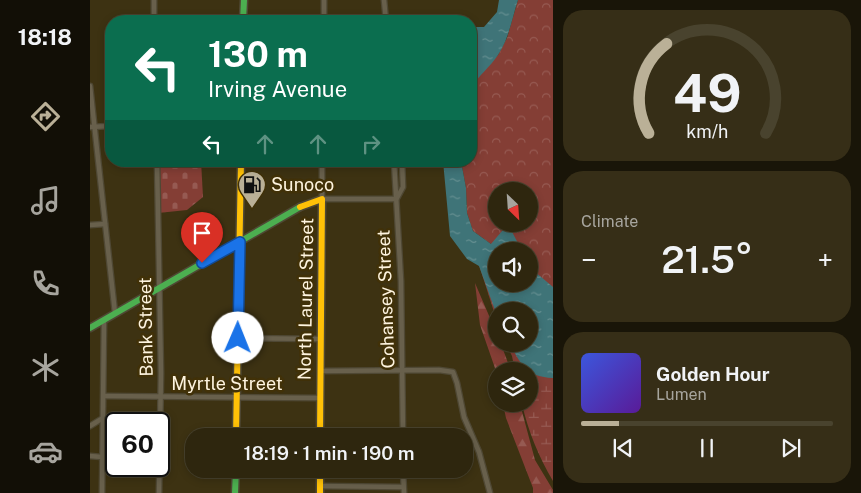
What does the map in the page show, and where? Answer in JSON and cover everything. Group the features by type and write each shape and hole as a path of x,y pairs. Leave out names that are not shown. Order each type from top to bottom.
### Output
{"main road":[{"path":"244,0 244,15"},
{"path":"236,428 241,167"},
{"path":"90,328 305,204 322,199"},
{"name":"North Laurel Street","path":"320,428 322,199"},
{"path":"235,493 236,478"}],"street":[{"path":"154,0 154,15"},
{"path":"324,0 324,15"},
{"path":"384,0 385,15"},
{"path":"90,86 92,127 115,313"},
{"path":"92,127 105,126"},
{"name":"Bank Street","path":"157,167 160,287 159,493"},
{"name":"North Laurel Street","path":"322,167 322,199"},
{"name":"Cohansey Street","path":"394,167 400,248 403,428"},
{"path":"322,199 396,200 404,186 402,167"},
{"path":"90,225 105,224"},
{"path":"102,493 104,320"},
{"path":"238,338 320,339"},
{"path":"320,371 449,371 455,375 464,416 479,452 490,493"},
{"name":"Myrtle Street","path":"104,396 320,398"},
{"path":"90,426 103,418"},
{"path":"90,456 102,457"},
{"path":"320,490 404,490"}],"green space":[{"path":"518,0 553,0 553,333 533,292 538,292 538,242 488,242 473,231 467,213 466,188 462,167 477,167 478,76 498,55 507,38"},
{"path":"157,167 201,167 203,197 187,210 158,213"},
{"path":"488,258 488,292 538,292 538,286 553,290 553,481 534,444 524,412 538,412 538,362 513,362 510,352 538,352 538,302 491,302 479,265"},
{"path":"475,283 488,313 488,348 480,325"},
{"path":"489,352 504,352 508,362 493,362"},
{"path":"505,412 522,412 535,460 553,493 533,493 533,488"}],"water":[{"path":"499,0 518,0 502,49 477,79 477,27 484,27 497,12"},
{"path":"444,167 462,167 466,188 467,213 473,231 488,242 488,291 479,266 467,259 450,236"},
{"path":"501,232 512,232 517,242 493,242"},
{"path":"538,274 553,287 553,378 538,375 538,362 521,362 515,352 538,352 538,302 492,302 488,292 538,292"}],"traffic: fast":[{"path":"243,15 244,0"},
{"path":"90,328 300,207"},
{"path":"235,493 236,478"}],"traffic: slow":[{"path":"236,428 241,167"},
{"path":"300,207 322,199 320,428"},
{"path":"320,478 320,493"}],"place":[{"name":"Sunoco","path":"252,209"}],"route":[{"path":"202,263 240,242 238,338"}]}
